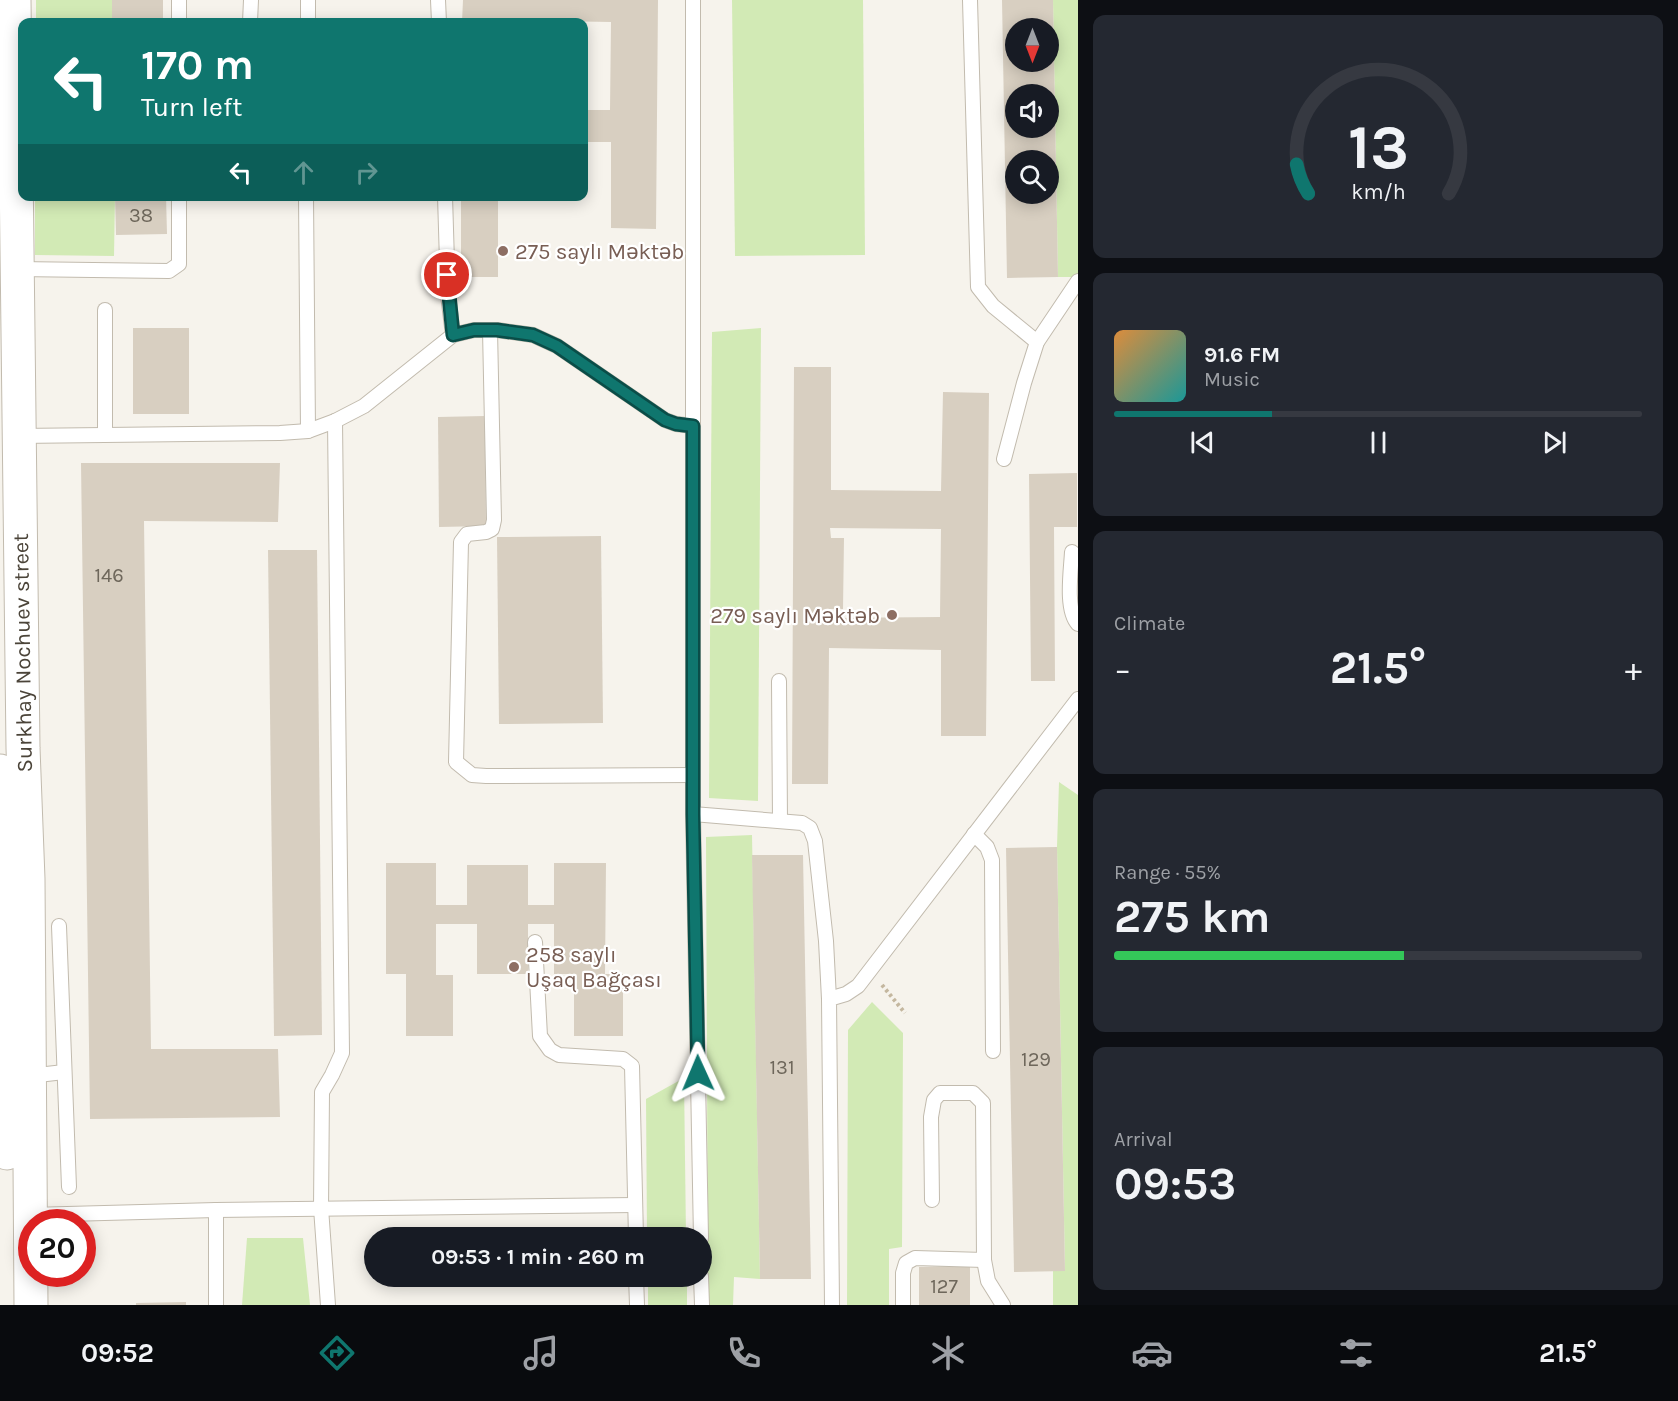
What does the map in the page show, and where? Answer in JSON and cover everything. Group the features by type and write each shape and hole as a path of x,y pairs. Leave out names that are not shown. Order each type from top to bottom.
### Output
{"street":[{"name":"Surkhay Nochuev street","path":"14,0 18,436 23,748 28,879 30,1209"},
{"name":"Surkhay Nochuev street","path":"0,771 0,884 9,1305"},
{"name":"Surkhay Nochuev street","path":"31,1287 31,1305"}],"lane":[{"path":"178,0 179,18"},
{"path":"250,18 251,0"},
{"path":"308,0 308,18"},
{"path":"438,0 439,18"},
{"path":"693,0 693,814 701,1227"},
{"path":"970,0 978,287 993,306 1037,342"},
{"path":"17,269 169,271 179,264 179,201"},
{"path":"306,201 308,431"},
{"path":"445,201 448,295 453,335"},
{"path":"1004,459 1037,342 1078,281"},
{"path":"105,310 105,434"},
{"path":"18,436 280,434 308,431 335,421 364,406 453,335 474,330 533,335 557,346 665,420 693,426"},
{"path":"490,330 494,520 492,529 467,534 461,542 456,762 472,775 486,776 693,776"},
{"path":"328,1305 321,1208 322,1092 342,1053 335,421"},
{"path":"1072,552 1071,608 1073,619 1078,624"},
{"path":"779,681 780,821"},
{"path":"829,999 846,994 858,986 1078,699"},
{"path":"693,814 802,823 810,828 815,841 826,941 829,999 832,1305"},
{"path":"974,834 987,847 992,860 993,1051"},
{"path":"59,927 69,1187"},
{"path":"535,942 540,1036 550,1050 558,1055 623,1059 632,1066 636,1227"},
{"path":"29,1076 64,1072"},
{"path":"932,1200 931,1117 934,1100 940,1093 974,1093 983,1103 984,1260 988,1281 1004,1305"},
{"path":"96,1213 635,1205"},
{"path":"216,1210 216,1305"},
{"path":"903,1305 903,1273 906,1263 915,1258 984,1260"},
{"path":"636,1287 637,1305"},
{"path":"701,1287 702,1305"}],"path":[{"path":"870,970 905,1013"}],"green space":[{"path":"36,0 112,0 112,18 36,18"},
{"path":"732,0 863,0 865,255 735,256"},
{"path":"1053,0 1078,0 1078,277 1058,277 1057,204 1059,204 1059,150 1056,150 1055,138 1059,138 1059,84 1055,84 1054,72 1059,72 1059,18 1053,18"},
{"path":"35,201 115,201 114,256 35,255"},
{"path":"761,328 758,801 709,798 712,332"},
{"path":"1059,782 1078,795 1078,1305 1053,1305 1053,1271 1065,1271 1057,847"},
{"path":"752,835 760,1279 734,1277 733,1305 708,1305 708,1287 712,1287 712,1227 708,1227 706,837"},
{"path":"872,1002 903,1033 902,1247 889,1249 889,1305 847,1305 848,1030"},
{"path":"684,1078 686,1227 647,1227 646,1099"},
{"path":"247,1238 303,1238 310,1305 242,1305"},
{"path":"648,1287 687,1287 687,1305 648,1305"}],"building":[{"path":"112,0 163,0 163,18 112,18"},
{"path":"463,0 658,0 656,229 611,228 611,142 588,142 588,110 610,110 611,22 588,22 588,18 462,18"},
{"path":"1002,0 1053,0 1053,18 1005,18 1005,72 1054,72 1055,84 1005,84 1005,138 1055,138 1056,150 1005,150 1005,167"},
{"path":"115,201 166,201 167,234 116,235"},
{"path":"461,201 498,201 498,277 461,277"},
{"path":"1006,204 1057,204 1058,277 1007,278"},
{"path":"133,328 189,328 189,414 133,414"},
{"path":"794,367 831,367 831,490 941,491 943,392 989,393 986,736 941,736 941,650 829,648 828,784 792,784","holes":["830,528 941,529 940,617 829,618 829,609 843,609 844,538 831,538"]},
{"path":"485,416 486,526 439,527 438,417"},
{"path":"81,463 280,463 278,522 144,521 151,1049 278,1049 280,1117 90,1119"},
{"path":"1077,473 1077,527 1054,527 1055,681 1031,681 1029,474"},
{"path":"601,536 603,723 499,724 497,537"},
{"path":"268,550 317,550 322,1035 274,1036"},
{"path":"1057,847 1065,1271 1014,1272 1006,848"},
{"path":"752,855 803,855 811,1279 760,1279"},
{"path":"386,863 436,863 436,905 467,905 467,865 528,865 528,905 554,905 554,863 606,863 605,974 623,974 623,1036 574,1036 574,974 554,974 554,924 528,924 528,974 477,974 477,924 436,924 436,975 453,975 453,1036 406,1036 406,974 386,974"},
{"path":"970,1266 970,1305 919,1305 919,1267"},
{"path":"186,1302 186,1305 136,1305 136,1303"}],"place":[{"name":"275 saylı Məktəb","path":"503,251"},
{"name":"279 saylı Məktəb","path":"892,615"},
{"name":"258 saylı Uşaq Bağçası","path":"514,967"}],"route":[{"path":"447,275 453,335 474,330 497,330 533,335 557,346 665,420 693,426 693,814 698,1073"}]}
